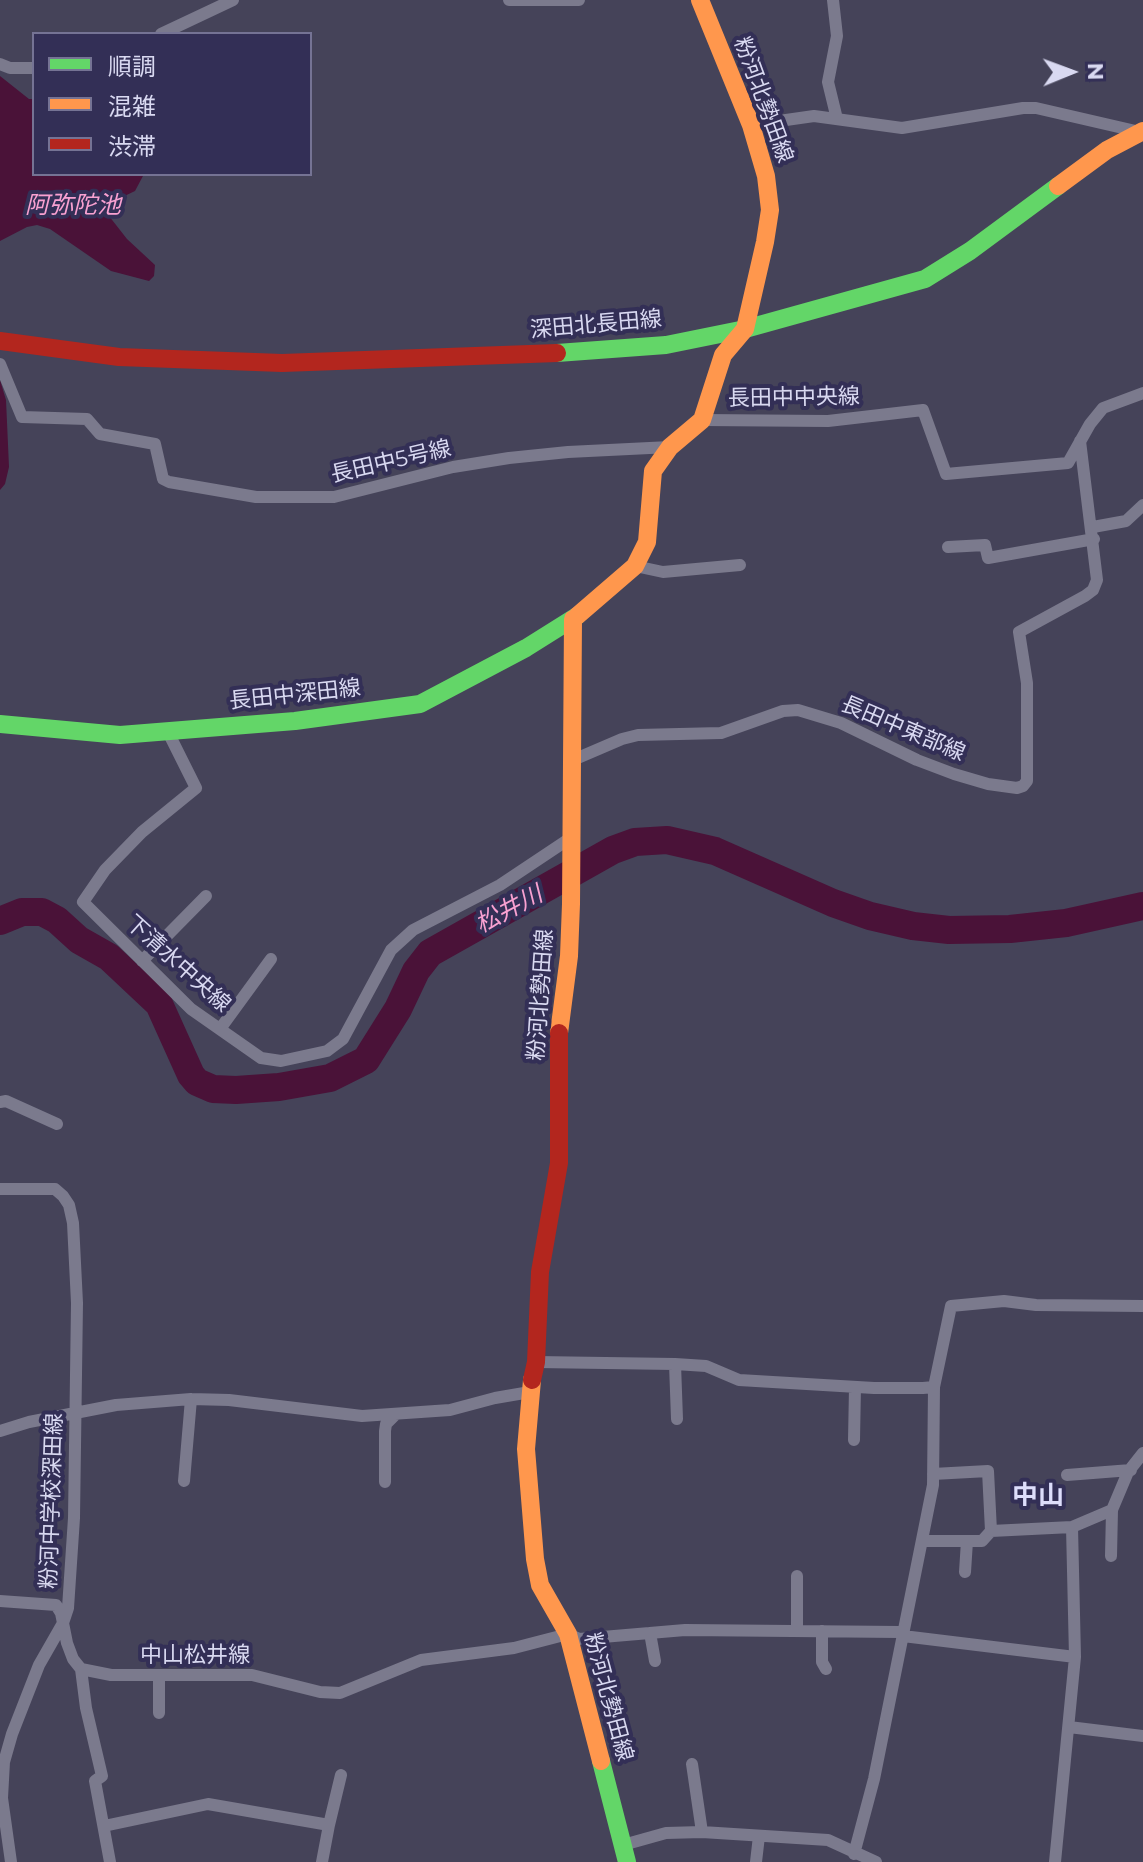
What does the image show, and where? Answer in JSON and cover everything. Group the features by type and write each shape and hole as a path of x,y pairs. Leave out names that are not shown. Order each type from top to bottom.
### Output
{"street":[{"path":"165,32 233,0"},
{"path":"509,0 579,0"},
{"name":"粉河北勢田線","path":"700,0 751,125 766,176 770,210 745,329 723,355 702,420"},
{"path":"833,0 837,36 828,82 837,119"},
{"path":"0,64 10,68 32,68"},
{"path":"751,125 814,116 902,128 1036,108 1142,131"},
{"name":"深田北長田線","path":"0,341 119,357 297,362 607,351 666,345 745,329 925,279 970,251 1107,150 1142,131"},
{"name":"長田中5号線","path":"0,364 22,417 87,419 100,434 155,444 163,479 169,482 256,497 334,497 453,467 509,458 670,447"},
{"name":"長田中中央線","path":"702,420 828,421 923,410 946,474 1068,463 1103,408 1143,393"},
{"path":"573,619 635,566 647,542 653,471 670,447 702,420"},
{"name":"長田中東部線","path":"573,760 638,735 721,733 783,711 798,710 841,723 917,760 954,774 988,784 1023,786 1027,781 1027,683 1019,632 1093,590 1097,580 1094,533 1080,441"},
{"path":"948,547 985,545 988,558 1094,533 1126,521 1143,505"},
{"path":"635,566 663,572 740,565"},
{"name":"粉河北勢田線","path":"573,619 571,904 569,956 559,1022 559,1163 540,1272 536,1362 530,1392 526,1449 540,1585 568,1634 625,1853"},
{"name":"長田中深田線","path":"0,724 120,735 295,721 420,704 526,648 573,619"},
{"name":"下清水中央線","path":"168,732 196,788 142,832 105,870 83,902 191,1009 261,1058 281,1061 327,1051 343,1039 391,950 413,930 500,885 572,842"},
{"path":"142,961 206,896"},
{"path":"220,1029 271,959"},
{"path":"0,1102 6,1101 57,1124"},
{"name":"粉河中学校深田線","path":"0,1189 55,1189 69,1205 73,1223 77,1303 68,1608 39,1665 4,1762 2,1798 11,1862"},
{"path":"854,1854 874,1779 922,1541 933,1474 934,1387 951,1306 1004,1301 1036,1305 1143,1306"},
{"path":"536,1362 675,1364 706,1366 739,1380 855,1387 934,1387"},
{"path":"675,1364 677,1419"},
{"path":"854,1440 855,1387"},
{"path":"0,1431 29,1422 116,1405 191,1399 229,1400 362,1416 450,1410 530,1392"},
{"path":"184,1481 191,1399"},
{"path":"385,1482 386,1424 395,1415"},
{"path":"1111,1556 1112,1510 1131,1470 1143,1453"},
{"path":"1067,1475 1131,1470"},
{"path":"922,1541 982,1541 991,1531 988,1471 933,1474"},
{"path":"991,1531 1072,1527 1112,1510"},
{"path":"1055,1862 1075,1657 1072,1527"},
{"path":"965,1572 967,1541"},
{"path":"797,1576 797,1631"},
{"path":"1,1603 56,1605 61,1613 73,1659 81,1669 86,1708 102,1776 95,1781 110,1862"},
{"name":"中山松井線","path":"81,1669 111,1675 252,1675 320,1692 340,1693 421,1660 514,1648 568,1634 579,1639 685,1630 900,1632 903,1636 1075,1657"},
{"path":"822,1631 822,1662 826,1669"},
{"path":"650,1633 655,1661"},
{"path":"159,1676 159,1713"},
{"path":"1069,1727 1143,1736"},
{"path":"692,1764 702,1832"},
{"path":"322,1862 341,1775"},
{"path":"104,1826 208,1804 329,1825"},
{"path":"625,1853 666,1833 702,1832 828,1840 876,1862"},
{"path":"756,1862 759,1836"}],"water":[{"name":"阿弥陀池","path":"0,76 32,99 32,176 143,176 135,191 107,208 109,216 127,239 155,265 154,276 149,281 111,271 50,229 37,225 0,241"},
{"path":"0,380 6,400 9,467 5,484 0,490"}],"waterway":[{"name":"松井川","path":"0,921 22,912 42,912 57,920 79,940 109,957 159,1004 197,1082 213,1089 236,1090 279,1087 330,1078 366,1060 398,1009 416,971 430,953 613,850 635,842 667,840 715,851 833,903 913,926 949,930 1010,929 1066,923 1143,906"}],"traffic: fast":[{"path":"557,353 666,345 745,329 925,279 970,251 1058,186"},
{"path":"0,724 120,735 295,721 420,704 526,648 577,616"},
{"path":"601,1761 627,1862"}],"traffic: slow":[{"path":"577,616 635,566 647,542 653,471 670,447 702,420 723,355 745,329 765,242 770,210 766,176 751,125 700,0"},
{"path":"1058,186 1107,150 1143,131"},
{"path":"559,1033 569,956 571,904 573,619"},
{"path":"532,1380 526,1449 535,1559 540,1585 568,1634 601,1761"}],"traffic: jam":[{"path":"0,341 119,357 282,363 557,353"},
{"path":"532,1380 536,1362 540,1272 559,1163 559,1033"}],"district":[{"name":"中山","path":"1038,1496"}]}
